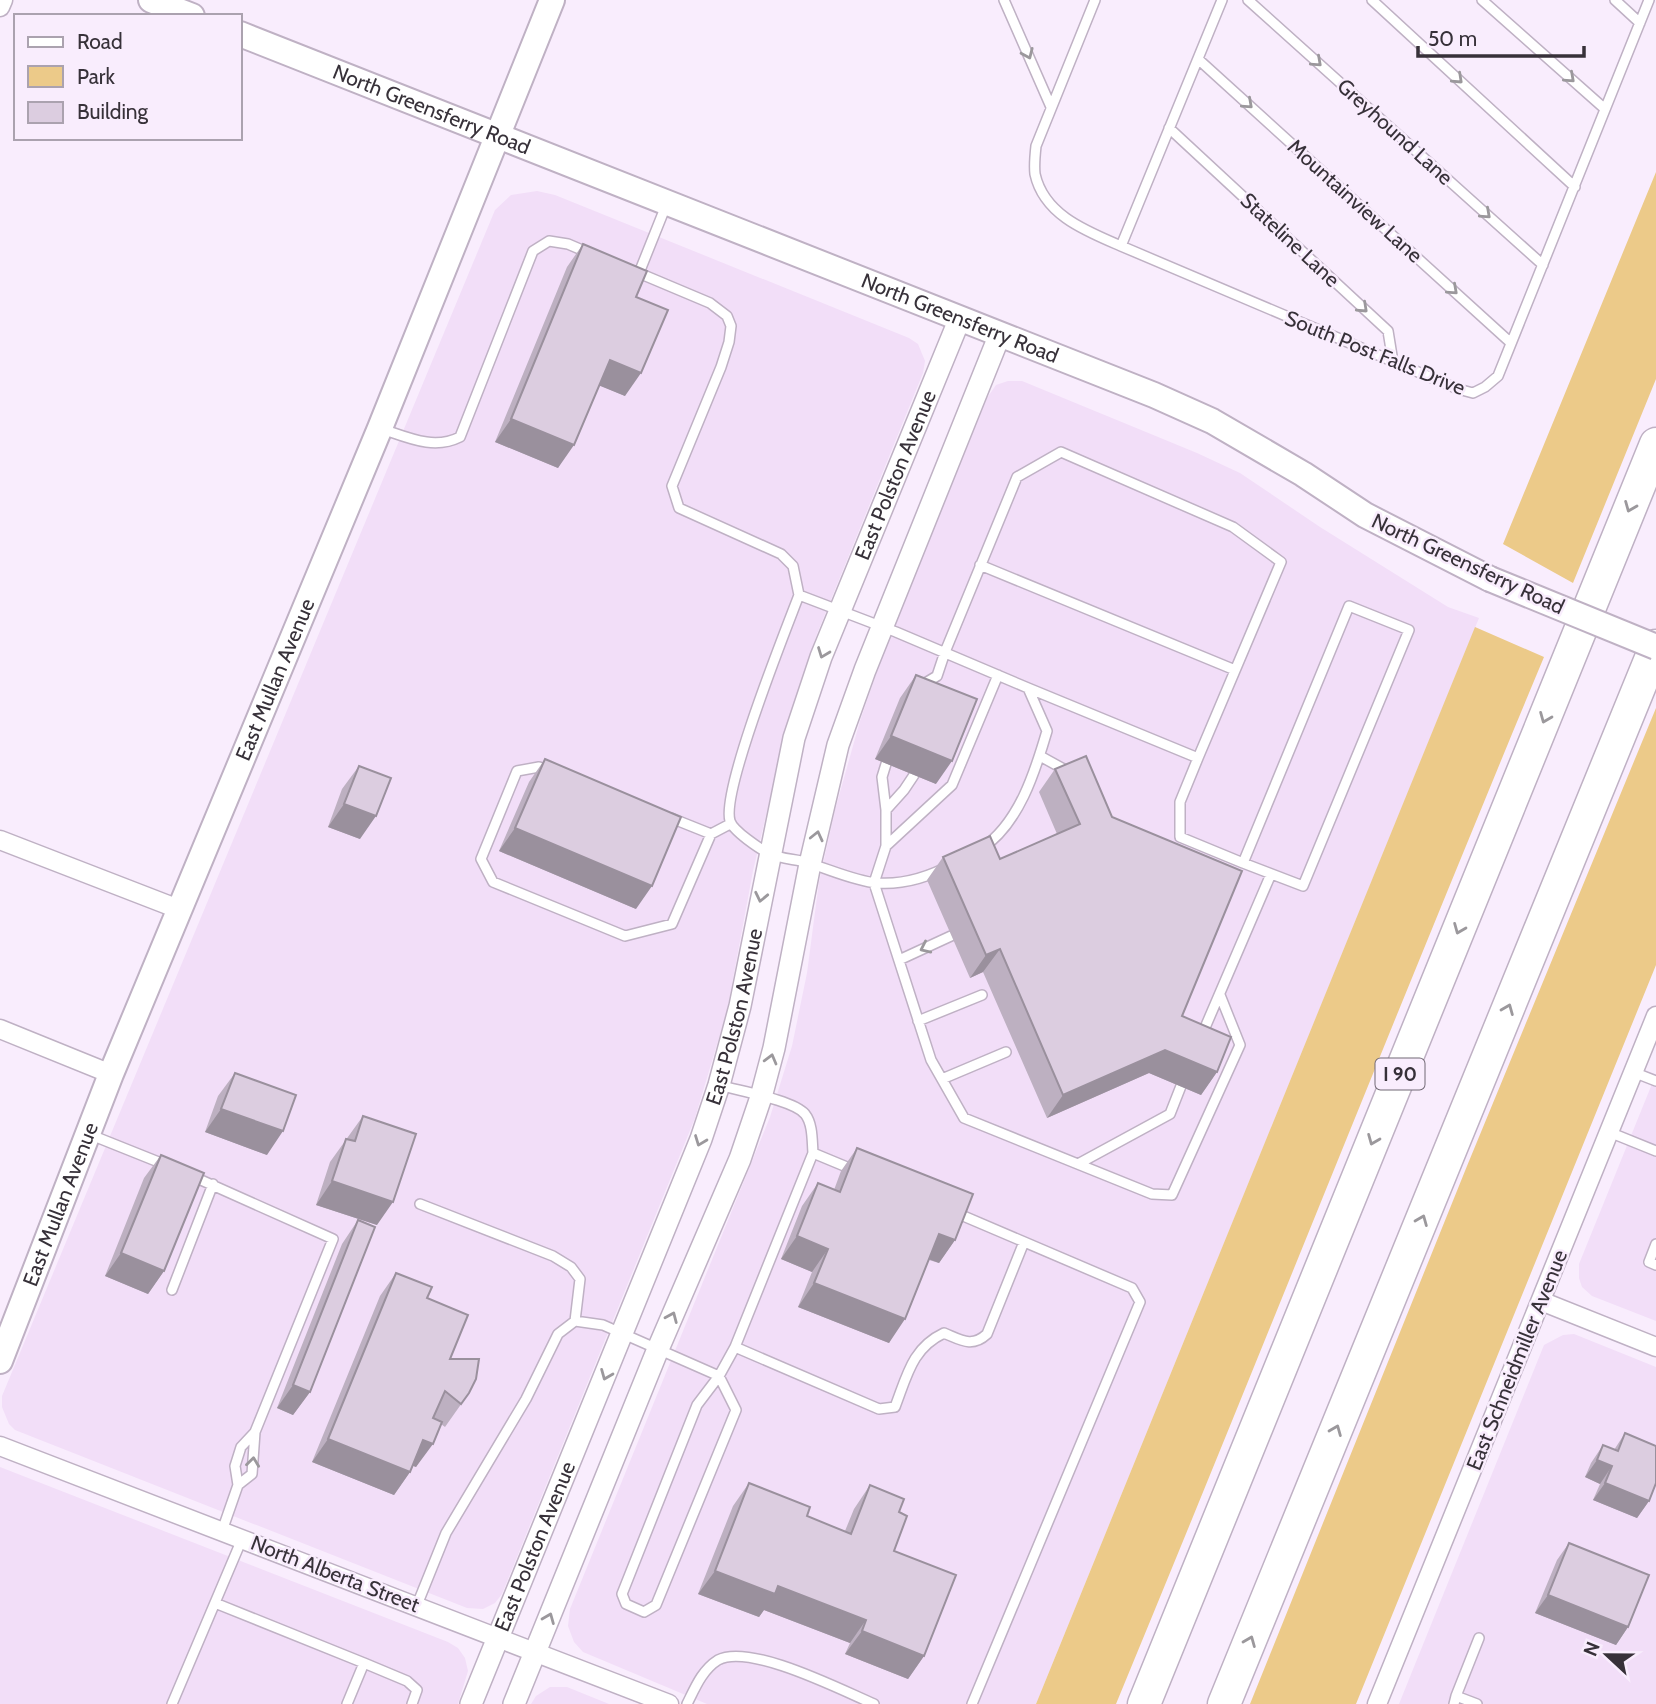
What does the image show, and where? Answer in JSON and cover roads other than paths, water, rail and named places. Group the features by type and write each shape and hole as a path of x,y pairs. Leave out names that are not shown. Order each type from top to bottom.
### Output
{"highway":[{"name":"I 90","path":"1144,1704 1656,444"},
{"path":"1224,1704 1656,647"}],"main road":[{"path":"151,0 187,14"},
{"name":"East Mullan Avenue","path":"0,1361 111,1074 380,428 552,0"},
{"name":"North Greensferry Road","path":"242,35 960,318 1212,421 1303,474 1365,515 1427,549 1490,579 1656,647"}],"street":[{"path":"0,7 3,0"},
{"name":"East Polston Avenue","path":"471,1704 701,1139 740,1006 794,738 821,657 960,318"},
{"name":"East Polston Avenue","path":"514,1704 658,1349 740,1159 774,1048 810,864 838,745 882,626 1000,334"},
{"path":"0,840 181,910"},
{"name":"East Schneidmiller Avenue","path":"1377,1704 1656,1016"},
{"path":"0,1029 111,1074"},
{"path":"1541,1301 1656,1347"},
{"name":"North Alberta Street","path":"0,1446 669,1704"}],"lane":[{"path":"1004,0 1051,107"},
{"name":"South Post Falls Drive","path":"1095,0 1035,146 1035,172 1042,194 1060,214 1079,228 1458,390 1473,393 1498,376 1649,0"},
{"path":"1121,246 1222,0"},
{"name":"Greyhound Lane","path":"1248,0 1543,265"},
{"path":"1372,0 1574,187"},
{"path":"1482,0 1605,109"},
{"path":"1615,0 1640,23"},
{"name":"Mountainview Lane","path":"1198,59 1511,343"},
{"name":"Stateline Lane","path":"1169,128 1388,331 1393,362"},
{"path":"639,273 667,202"},
{"path":"380,428 421,442 447,444 460,437 533,251 549,241 568,244 603,258"},
{"path":"627,268 710,303 727,316 732,326 729,342 672,486 679,508 781,554 793,566 799,595 775,654 733,785 728,810 730,824 770,854 874,883 900,884 936,873 983,848 1004,826 1025,793 1047,731 1028,688"},
{"path":"915,695 918,687 939,680 945,652 1017,477 1061,452 1233,527 1281,562 1180,802 1180,837"},
{"path":"980,565 1235,670"},
{"path":"799,595 882,626 1198,758"},
{"path":"1169,842 1180,837 1243,863 1303,886 1409,630 1349,606 1243,863"},
{"path":"886,846 952,785 998,675"},
{"path":"1040,756 1082,779"},
{"path":"886,764 882,777 886,846 874,883 931,1060 964,1118 1152,1194 1172,1195 1240,1045 1220,995"},
{"path":"564,776 539,766 517,771 481,859 493,882 625,936 672,924 710,834 730,824"},
{"path":"886,810 905,790 914,775"},
{"path":"662,815 710,834"},
{"path":"1194,1051 1271,874"},
{"path":"899,960 951,936"},
{"path":"918,1021 982,995"},
{"path":"942,1079 1006,1052"},
{"path":"1633,1072 1656,1081"},
{"path":"417,1605 446,1533 526,1399 558,1334 575,1321 603,1325 719,1376 736,1410 656,1605 644,1612 626,1604 622,1594 697,1405 719,1376 735,1347 813,1153 811,1130 805,1115 790,1103 719,1085"},
{"path":"1078,1164 1170,1114 1181,1086"},
{"path":"1609,1132 1656,1151"},
{"path":"88,1133 213,1184 333,1239 255,1432 241,1447 235,1466 238,1485 222,1531"},
{"path":"813,1153 863,1174"},
{"path":"172,1290 213,1184"},
{"path":"421,1204 553,1256 571,1266 580,1279 575,1321"},
{"path":"950,1210 1132,1288 1140,1302 971,1704"},
{"path":"735,1347 879,1409 895,1407 916,1356 929,1340 944,1333 969,1343 980,1341 987,1334 1024,1242"},
{"path":"1656,1244 1649,1262 1656,1265"},
{"path":"238,1485 252,1474 255,1432"},
{"path":"172,1704 242,1539"},
{"path":"215,1603 407,1681 417,1690 412,1704"},
{"path":"1477,1704 1455,1700 1479,1637"},
{"path":"687,1704 704,1671 720,1659 735,1657 764,1658 874,1704"},
{"path":"347,1704 364,1663"}]}
